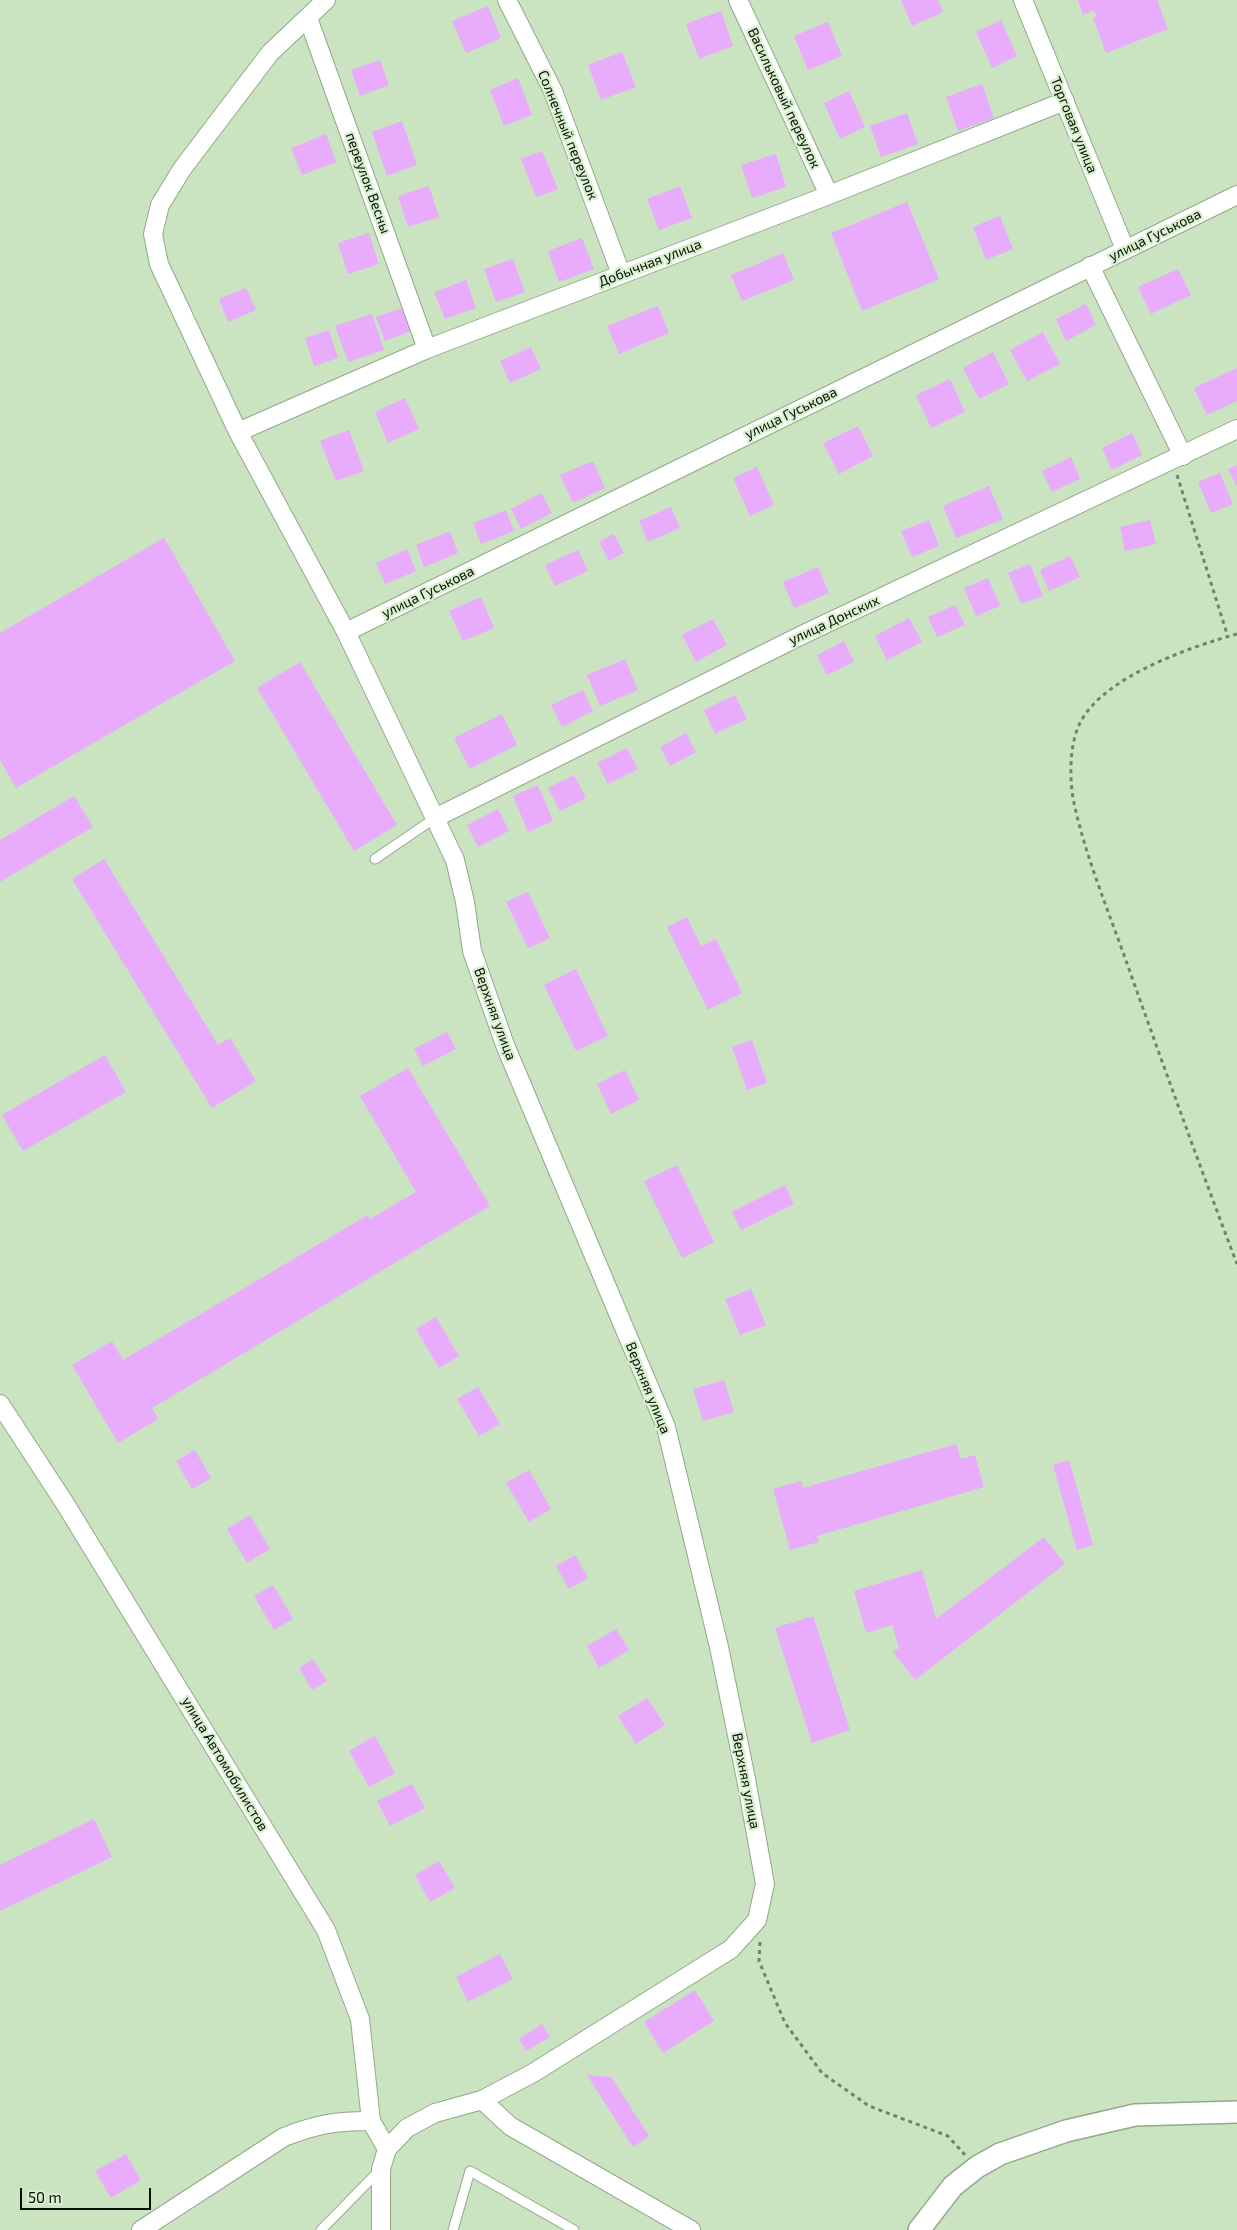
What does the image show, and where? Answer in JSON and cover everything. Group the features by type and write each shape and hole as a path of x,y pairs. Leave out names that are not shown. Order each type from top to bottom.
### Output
{"street":[{"name":"Верхняя улица","path":"326,0 270,53 182,169 160,205 153,234 160,264 238,432 346,632 455,860 465,902 472,951 505,1046 666,1427 718,1647 746,1779 765,1884 757,1920 731,1949 533,2073 482,2100 435,2113 407,2128 387,2149"},
{"name":"Солнечный переулок","path":"508,0 553,91 621,274"},
{"name":"Васильковый переулок","path":"738,0 829,195"},
{"name":"Торговая улица","path":"1023,0 1125,249"},
{"name":"переулок Весны","path":"308,18 427,349"},
{"name":"Добычная улица","path":"238,432 427,349 829,195 1065,101"},
{"name":"улица Гуськова","path":"346,632 1237,195"},
{"path":"1090,266 1178,459"},
{"name":"улица Донских","path":"435,818 802,635 1178,459 1237,429"},
{"name":"улица Автомобилистов","path":"0,1404 64,1502 326,1930 360,2019 371,2121 387,2149"},
{"path":"482,2100 510,2126 691,2230"},
{"path":"919,2230 953,2186 977,2167 1000,2154 1066,2131 1135,2116 1237,2112"},
{"path":"141,2230 284,2137 310,2127 336,2121 371,2121"},
{"path":"381,2230 381,2169 387,2149"}],"lane":[{"path":"375,859 435,818"},
{"path":"321,2230 381,2169"},
{"path":"453,2230 470,2171 574,2230"}],"path":[{"path":"1178,459 1228,637"},
{"path":"1237,634 1199,645 1170,657 1133,676 1099,698 1080,722 1070,758 1074,802 1095,874 1180,1116 1237,1264"},
{"path":"760,1941 759,1961 786,2023 822,2072 869,2106 948,2136 977,2167"}],"building":[{"path":"901,0 938,0 943,12 912,26"},
{"path":"1078,0 1157,0 1168,29 1106,53 1093,18 1097,17 1094,10 1083,15"},
{"path":"488,6 501,38 466,53 452,21"},
{"path":"721,11 733,46 699,59 686,24"},
{"path":"1001,20 1017,56 992,68 976,32"},
{"path":"828,22 842,56 808,70 794,36"},
{"path":"622,52 636,87 601,100 588,65"},
{"path":"380,60 389,85 360,96 351,70"},
{"path":"518,78 532,115 504,126 490,90"},
{"path":"982,84 994,118 958,131 946,97"},
{"path":"849,91 865,127 840,139 824,103"},
{"path":"907,113 918,144 881,157 870,126"},
{"path":"402,121 417,165 387,176 372,132"},
{"path":"326,134 336,162 302,175 291,148"},
{"path":"542,151 558,189 536,197 521,159"},
{"path":"776,154 786,187 752,198 741,165"},
{"path":"429,186 439,217 408,227 398,196"},
{"path":"680,186 692,218 659,230 647,199"},
{"path":"907,202 939,279 862,311 831,233"},
{"path":"1000,216 1013,249 986,260 973,227"},
{"path":"369,233 379,264 348,274 338,243"},
{"path":"582,238 594,269 559,282 548,251"},
{"path":"783,253 794,280 742,301 731,275"},
{"path":"513,259 525,292 496,302 484,269"},
{"path":"1178,269 1191,295 1151,314 1138,287"},
{"path":"466,280 476,308 445,319 434,292"},
{"path":"246,288 256,310 228,322 219,299"},
{"path":"1086,304 1096,325 1066,341 1056,319"},
{"path":"658,306 669,333 619,354 607,326"},
{"path":"405,307 414,330 385,341 376,317"},
{"path":"372,314 384,350 348,362 335,326"},
{"path":"329,330 338,358 314,366 305,338"},
{"path":"1043,332 1060,364 1027,381 1010,350"},
{"path":"531,347 541,369 510,383 500,361"},
{"path":"993,352 1009,384 979,399 963,368"},
{"path":"1237,368 1237,401 1207,415 1194,388"},
{"path":"950,379 965,412 931,428 916,395"},
{"path":"405,398 419,429 388,443 375,412"},
{"path":"858,426 873,456 839,474 823,443"},
{"path":"349,430 364,471 336,481 320,441"},
{"path":"1132,433 1142,455 1112,470 1102,448"},
{"path":"1071,457 1080,479 1052,492 1042,471"},
{"path":"593,461 605,488 573,503 560,475"},
{"path":"1237,465 1237,487 1228,469"},
{"path":"757,467 774,505 750,516 733,478"},
{"path":"1220,473 1233,504 1211,513 1198,482"},
{"path":"989,486 1003,519 956,538 943,506"},
{"path":"541,493 552,513 521,529 511,509"},
{"path":"671,507 680,528 648,542 639,521"},
{"path":"506,510 514,531 481,544 473,523"},
{"path":"929,520 939,546 912,557 901,531"},
{"path":"1150,520 1156,544 1125,551 1120,527"},
{"path":"450,531 458,553 424,567 416,545"},
{"path":"614,534 624,553 609,561 599,542"},
{"path":"164,538 235,661 16,788 0,760 0,633"},
{"path":"407,549 416,571 385,584 376,563"},
{"path":"578,550 588,571 555,586 545,565"},
{"path":"1070,556 1080,577 1049,591 1040,570"},
{"path":"1030,564 1043,596 1021,604 1008,573"},
{"path":"818,567 829,593 794,608 783,582"},
{"path":"988,578 1000,606 976,616 964,588"},
{"path":"481,597 494,628 463,641 449,611"},
{"path":"955,605 965,625 937,637 928,617"},
{"path":"909,618 922,642 887,660 875,636"},
{"path":"713,619 727,645 696,662 682,635"},
{"path":"844,641 854,662 827,675 817,655"},
{"path":"625,659 638,690 600,706 587,675"},
{"path":"300,662 397,825 354,851 257,688"},
{"path":"583,690 593,711 562,727 551,705"},
{"path":"735,695 747,719 715,734 704,710"},
{"path":"502,714 517,745 470,769 454,738"},
{"path":"686,733 696,752 670,766 660,747"},
{"path":"627,748 638,769 608,784 597,763"},
{"path":"574,775 586,798 560,811 548,788"},
{"path":"538,785 553,821 528,832 513,796"},
{"path":"74,796 93,827 0,882 0,840"},
{"path":"498,809 509,831 478,847 467,825"},
{"path":"104,859 218,1045 230,1038 256,1081 212,1108 72,879"},
{"path":"528,892 550,938 528,948 506,902"},
{"path":"687,917 701,946 716,939 742,993 708,1010 667,927"},
{"path":"576,969 608,1036 576,1051 544,985"},
{"path":"447,1032 456,1049 423,1066 414,1049"},
{"path":"752,1040 767,1083 747,1090 732,1047"},
{"path":"105,1055 126,1092 23,1151 2,1115"},
{"path":"408,1068 490,1206 152,1408 158,1419 118,1443 72,1365 112,1341 123,1360 368,1215 370,1219 416,1192 360,1096"},
{"path":"625,1070 639,1100 611,1114 597,1084"},
{"path":"677,1165 714,1242 682,1258 644,1181"},
{"path":"785,1185 794,1204 741,1230 732,1212"},
{"path":"751,1289 766,1325 740,1335 725,1299"},
{"path":"436,1317 459,1356 439,1368 416,1329"},
{"path":"724,1380 734,1412 703,1421 693,1389"},
{"path":"478,1387 500,1424 479,1436 457,1399"},
{"path":"956,1444 961,1459 975,1455 984,1487 817,1536 819,1542 790,1550 773,1489 801,1481 803,1488"},
{"path":"195,1450 211,1478 192,1489 176,1461"},
{"path":"1069,1460 1093,1545 1077,1550 1053,1465"},
{"path":"529,1470 551,1509 529,1522 506,1483"},
{"path":"250,1515 270,1549 247,1563 227,1529"},
{"path":"1044,1537 1065,1564 915,1680 893,1652 899,1648 892,1625 866,1633 854,1591 922,1570 936,1619"},
{"path":"575,1555 588,1578 569,1589 556,1566"},
{"path":"273,1585 293,1619 274,1630 254,1596"},
{"path":"813,1616 850,1730 812,1743 775,1628"},
{"path":"616,1629 629,1650 599,1668 587,1646"},
{"path":"313,1659 327,1681 312,1690 299,1668"},
{"path":"647,1698 665,1725 636,1744 618,1716"},
{"path":"375,1736 395,1773 369,1787 349,1751"},
{"path":"412,1784 425,1808 390,1826 377,1801"},
{"path":"94,1819 112,1857 0,1911 0,1865"},
{"path":"439,1861 455,1888 430,1902 415,1875"},
{"path":"500,1954 513,1979 468,2002 456,1977"},
{"path":"695,1990 714,2021 663,2053 644,2022"},
{"path":"542,2024 550,2037 526,2051 519,2039"},
{"path":"587,2075 611,2077 649,2136 633,2147"},
{"path":"126,2154 141,2180 111,2198 95,2171"}]}
